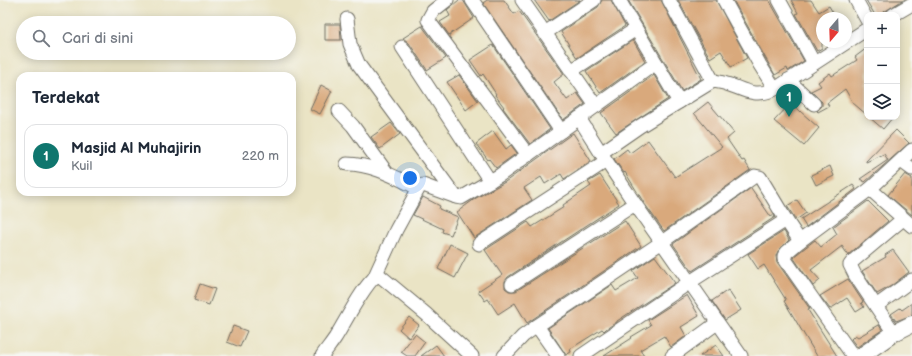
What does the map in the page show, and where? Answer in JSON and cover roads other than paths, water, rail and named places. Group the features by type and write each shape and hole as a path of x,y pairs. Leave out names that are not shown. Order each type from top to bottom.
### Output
{"street":[{"path":"447,0 433,11 428,20 528,155"},
{"path":"472,0 561,131"},
{"path":"522,0 596,106"},
{"path":"545,34 594,0"},
{"path":"619,0 679,102"},
{"path":"669,0 713,81"},
{"path":"724,0 775,89"},
{"path":"779,0 814,64"},
{"path":"856,0 864,15"},
{"path":"898,12 912,4"},
{"path":"347,19 350,44 359,65 456,197"},
{"path":"571,71 636,29"},
{"path":"480,244 604,157 640,126 713,81 726,83 749,93 766,93 775,89 864,31"},
{"path":"402,47 490,182"},
{"path":"322,356 375,276 396,230 418,188 423,185 456,197 463,198 490,182 656,63"},
{"path":"788,80 814,104"},
{"path":"339,111 353,126 387,173"},
{"path":"579,118 635,204 741,356"},
{"path":"853,356 784,256 800,241 870,189 912,150"},
{"path":"901,161 912,169"},
{"path":"347,164 362,165 387,173 418,188"},
{"path":"504,356 523,336 536,326 662,242 755,176 760,177 800,241"},
{"path":"870,189 907,223 853,261 850,266 894,333"},
{"path":"512,284 635,204"},
{"path":"581,356 690,282 786,220"},
{"path":"375,276 379,275 384,278 472,356"},
{"path":"876,306 912,280"},
{"path":"676,355 717,323"},
{"path":"861,356 894,333 912,324"},
{"path":"536,326 558,356"}],"place":[{"name":"Masjid Al Muhajirin","path":"789,117"}]}
